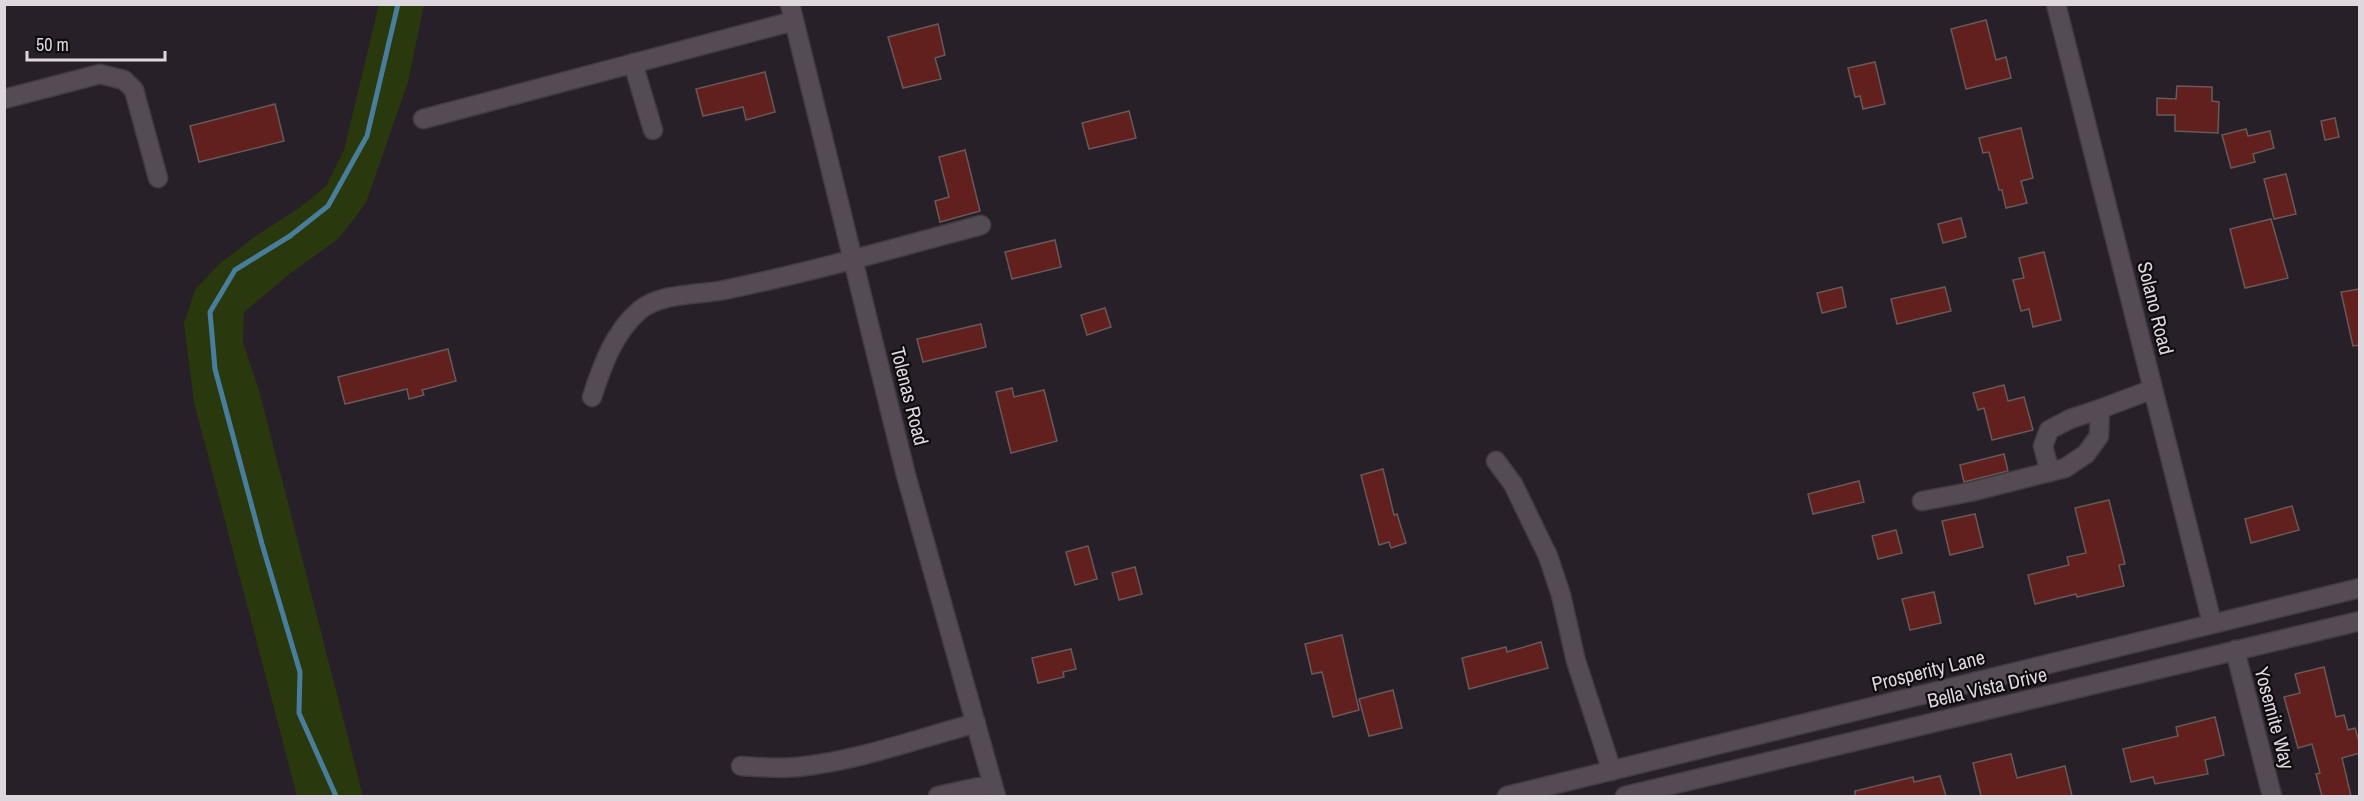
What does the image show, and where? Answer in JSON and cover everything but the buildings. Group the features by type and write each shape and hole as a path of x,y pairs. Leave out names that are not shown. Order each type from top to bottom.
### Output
{"street":[{"name":"Solano Road","path":"2056,4 2212,623"},
{"path":"423,119 633,63 792,13"},
{"name":"Tolenas Road","path":"792,13 906,475 995,790"},
{"path":"633,63 653,130"},
{"path":"4,99 100,74 124,80 134,90 158,178"},
{"path":"592,397 605,359 624,328 642,309 664,300 724,290 981,225"},
{"path":"2050,472 2043,446 2049,430 2070,419 2153,389"},
{"path":"1922,501 1970,492 2065,468 2086,454 2099,436 2100,409"},
{"path":"1496,461 1513,484 1548,556 1561,595 1576,661 1612,771"},
{"name":"Prosperity Lane","path":"1508,796 2360,588"},
{"name":"Bella Vista Drive","path":"1624,796 2360,621"},
{"name":"Yosemite Way","path":"2235,650 2266,795"},
{"path":"741,766 794,768 813,765 883,750 976,723"},
{"path":"938,796 995,790"}],"green space":[{"path":"379,4 424,5 408,82 366,203 339,238 287,276 244,312 243,342 259,390 363,796 297,796 194,402 184,323 195,290 218,265 257,235 298,209 326,186 344,150"}],"waterway":[{"path":"336,796 299,713 300,672 262,544 215,369 210,312 235,270 290,236 328,206 367,136 398,4"}]}
